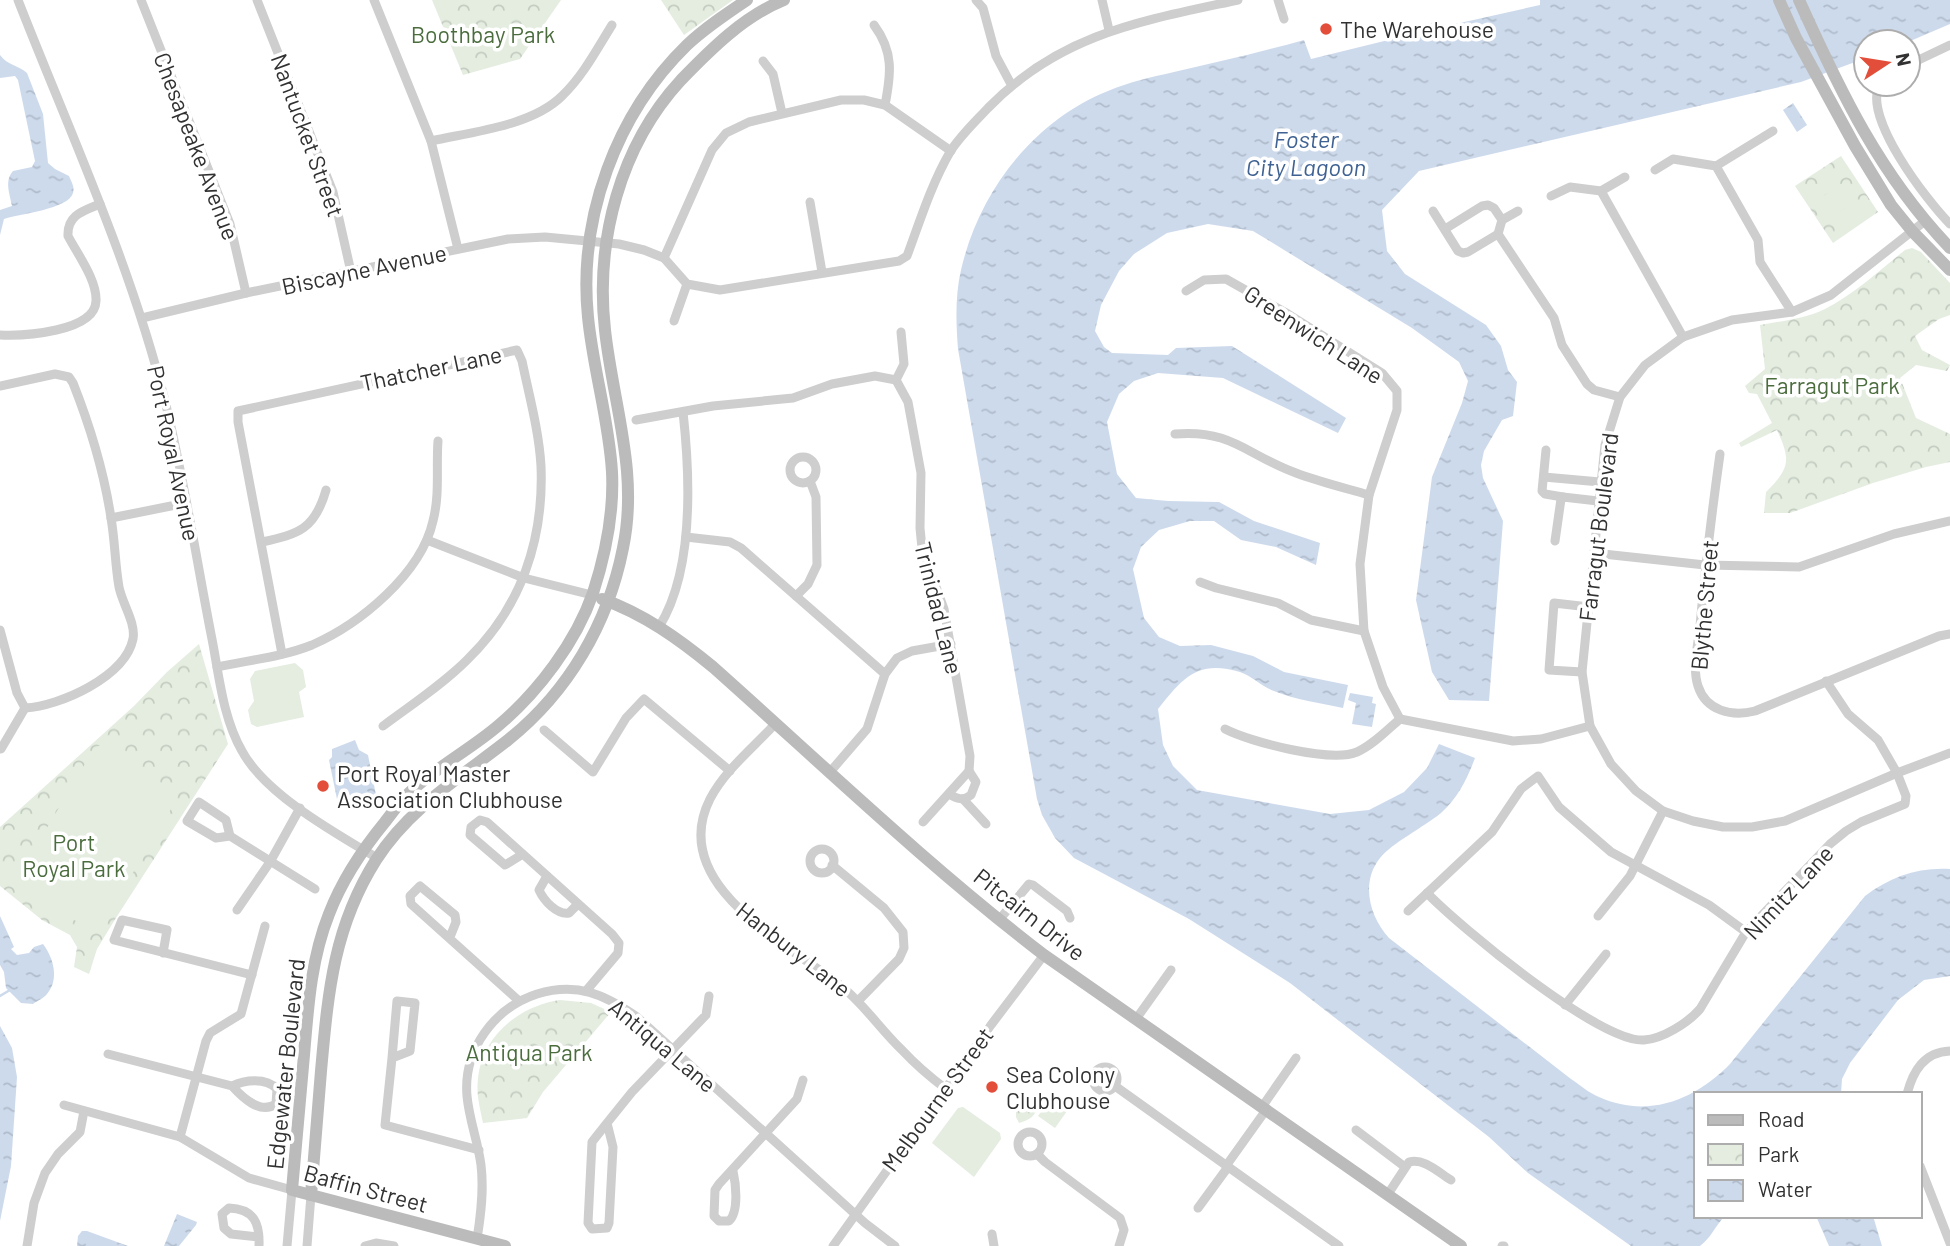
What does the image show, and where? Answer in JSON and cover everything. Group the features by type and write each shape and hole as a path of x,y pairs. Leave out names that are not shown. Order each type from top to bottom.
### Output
{"street":[{"name":"Port Royal Avenue","path":"18,0 117,245 142,318 165,404 229,720 242,752 266,783 377,858"},
{"name":"Chesapeake Avenue","path":"141,0 230,224 246,293"},
{"name":"Nantucket Street","path":"257,0 333,192 351,272"},
{"path":"374,0 431,141 458,249"},
{"name":"Edgewater Boulevard","path":"287,1246 313,972 328,915 363,849 406,796 499,725 539,686 566,647 592,595 606,543 612,472 588,319 586,290 588,242 601,188 621,132 648,91 687,45 747,0"},
{"name":"Edgewater Boulevard","path":"734,31 741,15 765,0"},
{"name":"Edgewater Boulevard","path":"307,1246 331,971 343,928 356,896 377,858 419,808 510,738 553,697 581,660 609,601 624,548 628,491 624,433 605,332 604,244 637,140 662,102 696,64 754,14 784,0"},
{"path":"976,0 983,8 996,56 1011,84"},
{"path":"1102,0 1110,30"},
{"path":"951,151 885,105 852,99 782,113 736,127 719,140 706,159 664,258 687,284 720,290 899,261 907,256 930,191 951,151 971,125 1011,84 1063,51 1110,30 1216,2 1238,0"},
{"path":"1278,0 1284,19"},
{"path":"1779,0 1796,38 1854,146 1891,205 1950,270"},
{"path":"1798,0 1867,140 1924,221 1950,248"},
{"path":"431,141 518,121 550,106 562,97 582,72 612,25"},
{"path":"874,25 884,39 890,64 891,74 885,105"},
{"path":"1922,58 1950,45"},
{"path":"763,61 773,74 782,113"},
{"path":"1876,98 1896,152 1911,177 1950,224"},
{"path":"1655,170 1673,159 1716,166 1773,131"},
{"path":"1716,166 1758,240 1760,262 1792,312"},
{"path":"1550,196 1570,187 1601,191 1625,177"},
{"path":"1601,191 1684,337"},
{"path":"810,202 822,272"},
{"path":"0,335 38,333 78,324 94,309 94,287 68,236 68,229 73,217 78,213 100,204"},
{"path":"1444,229 1488,205 1494,208 1502,220"},
{"path":"1433,211 1458,251 1463,254 1498,234 1502,220 1518,211"},
{"name":"Farragut Boulevard","path":"1663,811 1620,776 1603,752 1590,726 1582,672 1605,445 1620,397 1645,365 1684,337 1732,320 1792,312 1831,295 1924,221"},
{"path":"1498,234 1554,318 1562,345 1587,384 1594,390 1620,397"},
{"name":"Biscayne Avenue","path":"142,318 246,293 508,239 545,237 619,244 664,258"},
{"name":"Greenwich Lane","path":"1185,292 1204,280 1226,279 1382,373 1397,391 1397,410 1369,495 1360,564 1364,631 1383,687 1400,719"},
{"path":"674,321 687,284"},
{"path":"636,421 741,402 793,398 832,384 875,376 896,380 904,364 901,332"},
{"name":"Thatcher Lane","path":"282,654 238,411 517,350 522,361 541,464 538,530 524,579 505,615 485,642 453,673 383,726"},
{"path":"0,386 55,374 69,377 86,417 101,470 111,518 120,591 133,631 130,647 113,669 84,690 65,699 25,708 1,749"},
{"name":"Trinidad Lane","path":"896,380 908,402 921,473 922,548 944,608 968,742 969,771 976,786 971,794 963,799"},
{"path":"659,627 672,600 685,537 688,478 683,412"},
{"path":"1175,434 1197,432 1220,436 1294,472 1369,495"},
{"path":"218,667 312,645 331,635 389,592 415,561 427,540 436,506 438,440"},
{"path":"1546,450 1542,491 1545,494 1598,501"},
{"name":"Blythe Street","path":"1720,454 1696,673 1703,696 1710,704 1718,710 1730,713 1748,713 1938,636 1950,634"},
{"path":"1544,477 1600,482"},
{"path":"796,596 813,576 817,565 816,497 810,481"},
{"path":"262,542 301,530 320,510 326,490"},
{"path":"1555,541 1559,505 1563,497"},
{"path":"111,518 186,503"},
{"path":"1594,553 1706,565 1800,567 1894,534 1950,521"},
{"path":"685,537 730,542 741,548 885,674"},
{"path":"427,540 524,579 592,595"},
{"path":"1200,582 1278,603 1311,620 1364,631"},
{"name":"Pitcairn Drive","path":"592,595 659,627 713,667 908,842 1044,955 1461,1246"},
{"path":"1582,672 1549,670 1554,603 1589,607"},
{"path":"0,630 17,693 25,708"},
{"path":"831,772 867,729 885,674 897,658 903,654 951,644"},
{"path":"1826,681 1849,714 1878,740 1896,773"},
{"path":"544,730 593,772 626,718 644,699 730,771"},
{"path":"1225,729 1240,737 1332,757 1359,751 1400,719 1513,741 1550,737 1590,726"},
{"name":"Hanbury Lane","path":"776,723 730,771 709,800 701,831 706,864 712,877 722,890 786,948 859,1000 901,1049 946,1089"},
{"path":"1598,916 1629,876 1663,811 1723,827 1767,825 1785,821 1950,753"},
{"path":"923,822 969,771"},
{"name":"Nimitz Lane","path":"1427,893 1441,908 1565,1005 1610,1032 1643,1040 1658,1037 1693,1017 1746,932 1830,844 1846,831 1905,804 1906,796 1896,773"},
{"path":"1408,911 1492,832 1521,789 1538,776 1559,807 1611,852 1709,905 1746,932"},
{"path":"948,794 963,799 986,824"},
{"path":"230,836 226,820 199,802 187,821 216,838 230,836 315,889"},
{"path":"237,911 270,862 300,808"},
{"path":"523,854 505,865 473,838 469,831 475,822 483,820 523,854 612,934 620,949 613,961 586,991"},
{"path":"832,865 884,908 903,932 904,948 899,959 859,1000"},
{"path":"547,877 539,890 542,897 558,911 569,913 578,904"},
{"path":"999,920 1022,889 1029,884 1033,884 1067,911 1070,918"},
{"path":"450,937 456,922 455,915 420,886 410,896 411,904 518,1000"},
{"path":"163,953 167,930 122,920 114,940 163,953 251,975"},
{"path":"180,1137 195,1077 210,1033 241,1014 265,926"},
{"path":"1565,1005 1606,954"},
{"name":"Melbourne Street","path":"833,1246 1044,955"},
{"path":"1136,1019 1171,970"},
{"name":"Antiqua Lane","path":"478,1239 483,1201 479,1150 467,1099 471,1061 481,1037 493,1021 518,1000 557,990 586,991 605,996 637,1017 672,1051 895,1246"},
{"path":"607,1123 613,1147 609,1223 607,1228 592,1229 588,1223 592,1142 607,1123 632,1092 706,1015 709,996"},
{"path":"392,1058 410,1051 415,1003 397,1001 385,1125 479,1150"},
{"path":"1908,1092 1920,1063 1932,1055 1950,1051"},
{"path":"108,1054 232,1086 247,1102 268,1107 275,1104 276,1089 273,1085 248,1080 232,1086"},
{"path":"1198,1208 1296,1059"},
{"path":"733,1171 736,1181 734,1216 729,1221 719,1221 714,1216 715,1190 797,1099 803,1080"},
{"path":"1115,1086 1339,1246"},
{"name":"Baffin Street","path":"64,1105 180,1137 249,1178 505,1246"},
{"path":"27,1246 34,1203 45,1173 58,1154 80,1132 84,1111"},
{"path":"1356,1130 1405,1167"},
{"path":"1037,1154 1045,1163 1120,1218 1124,1230 1119,1246"},
{"path":"1388,1194 1409,1162 1418,1160 1451,1180"},
{"path":"1922,1171 1950,1243"},
{"path":"992,1234 994,1246"},
{"path":"365,1246 376,1243 394,1246"}],"green space":[{"name":"Boothbay Park","path":"432,0 561,0 520,59 463,75"},
{"path":"661,0 733,0 684,35"},
{"path":"1841,156 1878,212 1833,243 1795,186"},
{"path":"1846,181 1855,194 1826,214 1817,200"},
{"path":"1858,199 1867,213 1838,232 1829,219"},
{"name":"Farragut Park","path":"1912,248 1921,252 1950,283 1950,315 1939,319 1915,336 1922,350 1950,365 1947,371 1916,365 1900,378 1916,418 1950,434 1950,462 1873,483 1790,513 1764,513 1766,492 1780,476 1786,463 1782,440 1777,430 1741,447 1739,443 1772,423 1757,394 1749,393 1745,386 1765,369 1760,325 1825,309 1856,289 1905,250"},
{"name":"Port Royal Park","path":"199,644 228,744 97,949 89,974 74,967 77,947 70,935 42,920 0,886 0,827"},
{"path":"295,663 303,670 306,687 299,692 304,717 257,727 251,724 248,710 254,701 250,679 255,671"},
{"path":"102,745 174,791 177,799 97,933 13,885 95,747"},
{"name":"Antiqua Park","path":"560,1000 591,1003 611,1012 543,1092 527,1118 483,1123 478,1085 481,1064 487,1049 505,1026 517,1016 545,1003"},
{"path":"1032,1098 1038,1101 1035,1113 1019,1123 1016,1106"},
{"path":"1050,1099 1067,1111 1055,1128 1038,1116"},
{"path":"963,1107 1000,1133 1001,1139 974,1177 932,1143 958,1108"}],"water":[{"name":"Foster City Lagoon","path":"1540,0 1950,0 1950,24 1922,36 1922,28 1852,28 1852,63 1801,82 1419,171 1382,210 1387,251 1405,274 1486,325 1501,346 1508,370 1517,382 1513,416 1502,420 1484,451 1481,465 1483,478 1503,521 1489,701 1449,700 1432,672 1416,600 1432,477 1462,403 1468,381 1459,362 1412,328 1253,231 1208,224 1167,233 1134,254 1119,271 1101,305 1095,331 1104,347 1112,353 1168,355 1176,348 1232,346 1346,418 1338,433 1223,378 1158,373 1134,381 1119,394 1107,422 1117,474 1136,498 1219,502 1254,521 1320,543 1316,565 1276,547 1241,540 1214,521 1190,521 1159,530 1141,547 1133,569 1144,618 1159,637 1180,646 1211,645 1253,656 1284,672 1348,685 1343,708 1282,694 1240,672 1212,668 1192,674 1158,709 1163,745 1173,766 1197,790 1330,814 1369,810 1404,792 1427,768 1439,744 1475,758 1461,788 1447,807 1380,858 1370,878 1373,910 1382,930 1389,938 1588,1091 1617,1103 1653,1106 1686,1096 1702,1087 1730,1064 1865,896 1884,883 1905,875 1950,869 1950,976 1924,980 1898,1000 1850,1063 1842,1079 1841,1092 1694,1092 1694,1218 1723,1218 1700,1246 1631,1246 1528,1173 1489,1137 1290,983 1189,919 1074,858 1055,838 1042,815 1037,799 958,349 956,310 959,280 969,241 981,213 1013,162 1033,140 1081,104 1108,91 1132,82 1304,40 1311,59 1429,30 1429,24 1432,23 1433,29 1540,5"},
{"path":"0,55 27,73 43,114 48,163 69,176 74,189 70,199 63,203 4,219 0,235 0,210 12,206 8,188 10,175 13,171 32,167 35,161 18,80 15,76 0,78"},
{"path":"1793,103 1807,125 1797,132 1783,110"},
{"path":"1350,693 1373,697 1372,703 1376,704 1372,727 1352,724 1356,703 1348,700"},
{"path":"355,740 359,750 368,755 377,800 339,809 329,760 332,757 332,749"},
{"path":"0,916 14,947 11,949 17,955 29,953 34,947 43,944 50,955 54,968 51,988 33,1004 21,1003 6,988 4,972 0,965"},
{"path":"0,1026 12,1048 17,1077 11,1166 0,1221"},
{"path":"177,1214 197,1222 196,1225 179,1246 164,1246"},
{"path":"1817,1218 1874,1218 1882,1246 1829,1246"},
{"path":"82,1231 128,1246 77,1246 78,1236"}],"waterway":[{"path":"0,996 10,990"}],"place":[{"name":"The Warehouse","path":"1326,29"},
{"name":"Port Royal Master Association Clubhouse","path":"323,786"},
{"name":"Sea Colony Clubhouse","path":"992,1087"}]}
